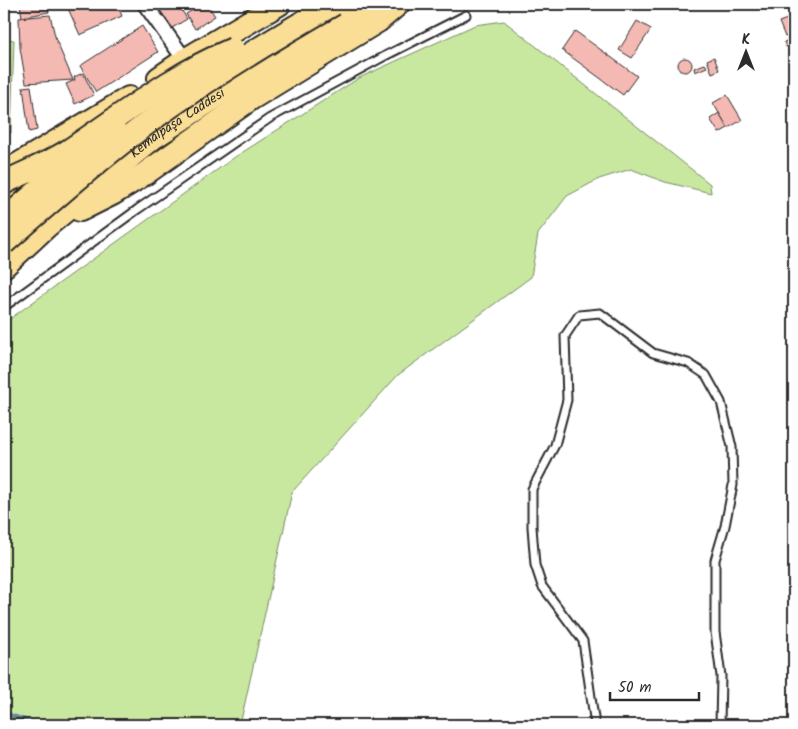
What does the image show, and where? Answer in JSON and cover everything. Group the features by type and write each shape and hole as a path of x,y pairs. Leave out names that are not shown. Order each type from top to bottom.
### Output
{"main road":[{"path":"4,173 142,90 205,48 279,4"},
{"path":"4,220 75,159 233,50 308,4"},
{"path":"4,243 78,178 168,109 272,39 334,4"},
{"name":"Kemalpaşa Caddesi","path":"4,266 48,226 153,138 228,89 368,4"},
{"path":"48,226 114,193 177,153 213,124 252,98 378,20 398,4"},
{"path":"205,48 220,48 232,56 237,70 236,77 228,89"},
{"path":"4,183 67,151 185,72 233,50"},
{"path":"4,204 27,183 142,90"}],"street":[{"path":"145,4 186,60"}],"lane":[{"path":"4,307 138,209 270,118 384,56 466,15"},
{"path":"595,725 583,641 542,586 535,565 532,489 555,445 567,400 565,336 579,315 600,313 653,353 688,363 706,375 722,402 732,447 732,485 725,526 715,560 715,632 720,676 720,725"}],"green space":[{"path":"504,21 710,184 711,193 665,182 631,169 599,179 567,196 538,234 531,277 398,375 292,492 240,725 4,725 4,323 235,157 359,78 475,25"},
{"path":"4,39 14,40 11,133 4,133"}],"building":[{"path":"20,4 47,4 49,12 22,17"},
{"path":"66,4 117,4 122,16 80,35"},
{"path":"156,4 178,4 187,19 167,31 152,7"},
{"path":"203,4 207,4 215,16 195,29 186,14"},
{"path":"50,15 56,40 73,80 26,83 20,48 19,18"},
{"path":"790,18 794,34 785,37 779,22"},
{"path":"637,21 651,29 632,58 619,50"},
{"path":"142,26 158,52 96,92 80,66"},
{"path":"575,31 637,76 623,95 562,50"},
{"path":"794,38 794,44 786,47 784,42"},
{"path":"714,57 719,70 712,73 707,60"},
{"path":"685,58 690,60 692,65 690,70 685,72 680,70 678,65 680,60"},
{"path":"705,64 707,67 695,72 694,68"},
{"path":"83,73 94,95 75,104 66,84 75,80 74,77"},
{"path":"31,86 37,130 29,132 23,87"},
{"path":"727,95 742,120 728,128 713,103"},
{"path":"719,113 728,128 719,133 710,119"}],"waterway":[{"path":"4,713 36,724"}]}
